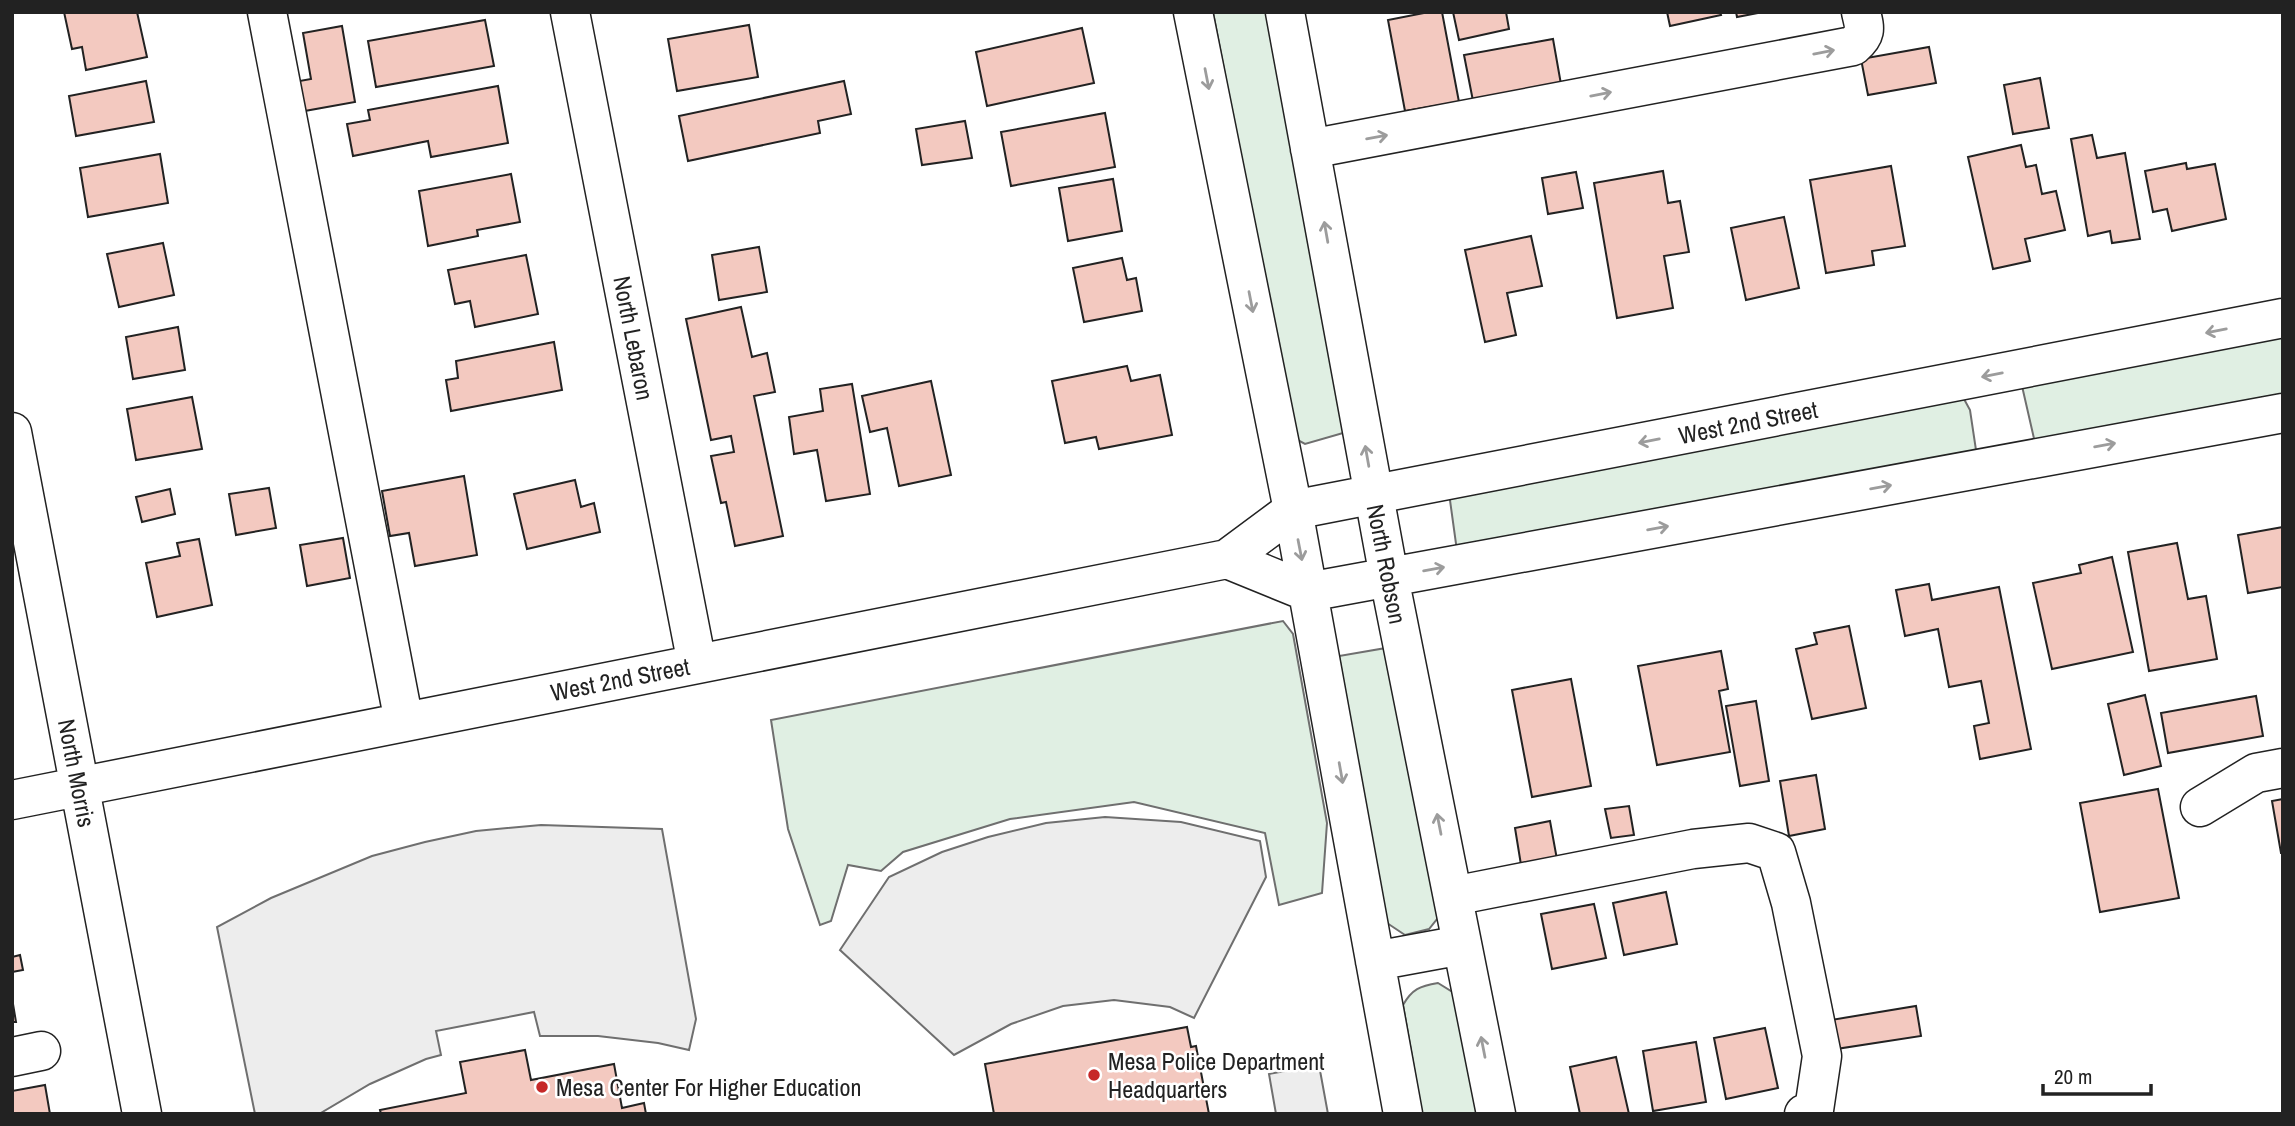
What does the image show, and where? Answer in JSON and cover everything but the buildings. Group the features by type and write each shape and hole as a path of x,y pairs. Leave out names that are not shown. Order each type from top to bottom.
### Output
{"street":[{"path":"267,12 404,722"},
{"name":"North Lebaron","path":"570,12 697,664"},
{"path":"1194,12 1293,510 1403,1114"},
{"name":"North Robson","path":"1285,12 1389,577 1496,1114"},
{"path":"1310,149 1853,46 1862,38 1865,28 1861,12"},
{"name":"West 2nd Street","path":"12,800 1227,559 1293,510 2283,318"},
{"path":"1227,559 1308,592 2283,413"},
{"name":"North Morris","path":"12,432 142,1114"},
{"path":"2200,807 2256,773 2283,768"},
{"path":"1453,896 1693,849 1749,843 1776,852 1791,902 1822,1056 1814,1110 1804,1114"},
{"path":"1375,961 1462,945"}],"green space":[{"path":"1213,12 1269,12 1350,431 1305,444 1294,438"},
{"path":"2283,336 2283,395 2035,443 2022,386"},
{"path":"1964,399 1970,410 1976,450 1968,456 1457,551 1449,493"},
{"path":"1283,621 1293,634 1327,823 1322,893 1279,905 1265,833 1134,802 1010,819 903,852 881,871 848,865 831,921 820,925 788,829 771,720"},
{"path":"1386,648 1441,914 1429,929 1405,935 1384,921 1339,656"},
{"path":"1438,983 1454,993 1482,1114 1422,1114 1403,1005 1417,989"}],"shaded area":[{"path":"1105,817 1181,822 1260,841 1266,877 1194,1018 1170,1007 1114,1000 1063,1006 1011,1024 954,1055 840,950 889,877 942,852 988,837 1046,823"},
{"path":"541,825 662,829 696,1019 689,1050 658,1043 598,1036 540,1036 534,1012 436,1031 441,1055 370,1084 319,1114 255,1114 217,927 271,898 372,856 476,831"},
{"path":"1319,1065 1328,1114 1276,1114 1269,1074"}],"place":[{"name":"Mesa Police Department Headquarters","path":"1094,1075"},
{"name":"Mesa Center For Higher Education","path":"542,1087"}]}
